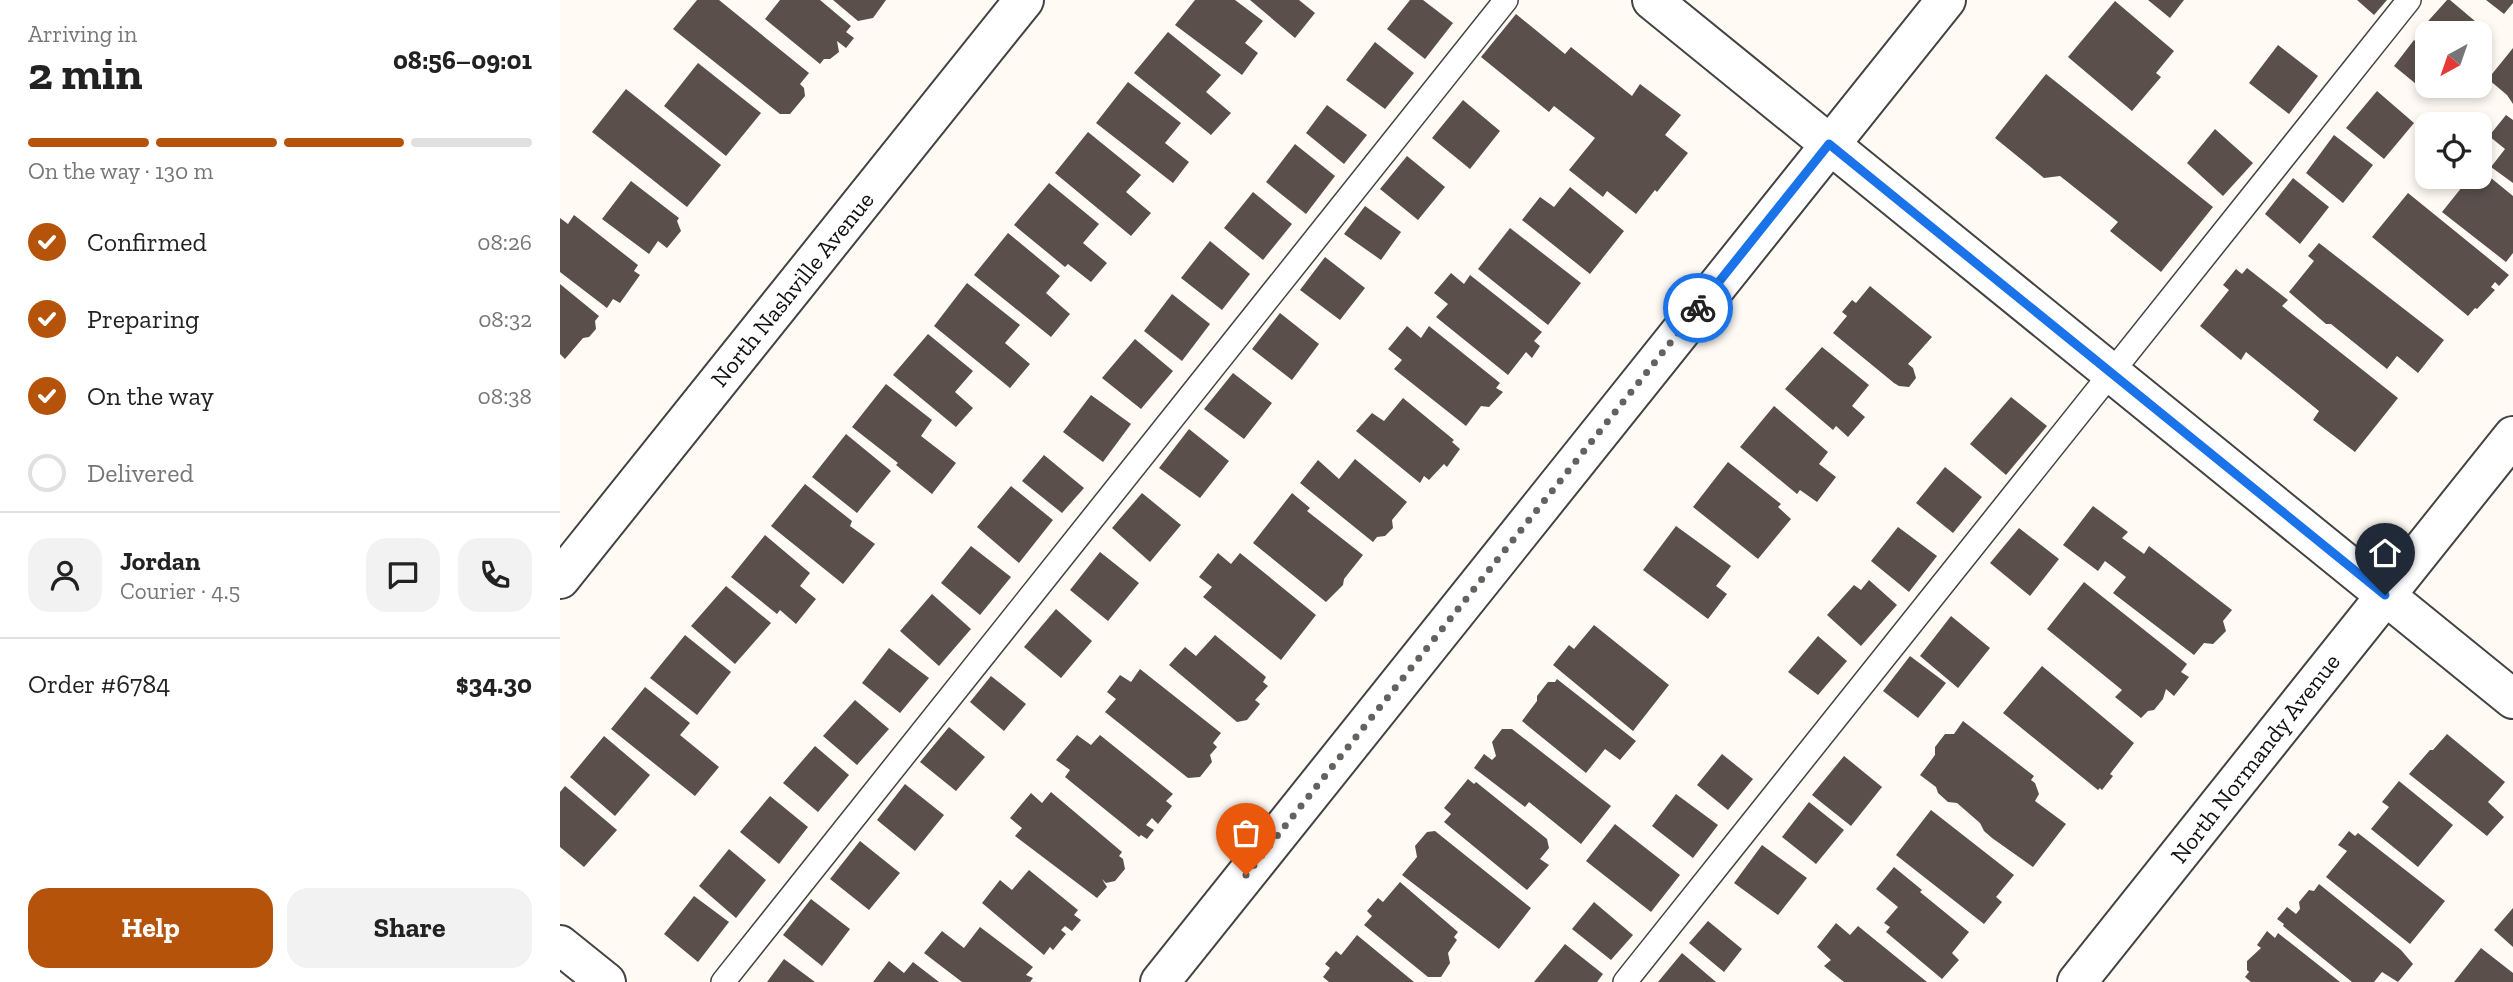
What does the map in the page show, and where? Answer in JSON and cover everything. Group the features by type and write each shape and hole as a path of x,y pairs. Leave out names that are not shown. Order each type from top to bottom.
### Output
{"street":[{"name":"North Nashville Avenue","path":"560,579 1024,0"},
{"path":"1652,0 2513,699"},
{"path":"1160,982 1946,0"},
{"name":"North Normandy Avenue","path":"2077,982 2513,436"},
{"path":"560,945 606,982"}],"lane":[{"path":"723,982 1506,0"},
{"path":"1625,982 2409,0"}],"building":[{"path":"697,0 719,0 809,73 800,84 804,88 805,96 790,114 780,114 673,29"},
{"path":"780,0 820,0 851,26 846,32 854,38 846,48 837,41 839,52 820,64 765,19"},
{"path":"833,0 886,0 873,18 858,21"},
{"path":"1195,0 1235,0 1263,21 1245,43 1258,53 1242,75 1175,25"},
{"path":"1250,0 1299,0 1315,13 1295,38"},
{"path":"1410,0 1423,0 1453,23 1425,59 1387,29"},
{"path":"2148,0 2184,0 2170,18"},
{"path":"2357,0 2387,0 2374,15"},
{"path":"2450,0 2475,21 2428,21"},
{"path":"2486,0 2513,0 2513,3 2504,14"},
{"path":"2115,1 2174,51 2156,73 2161,77 2132,111 2068,57"},
{"path":"1516,14 1565,54 1571,47 1632,96 1640,84 1681,115 1665,135 1688,153 1636,214 1607,191 1603,197 1569,170 1595,138 1554,106 1549,112 1481,57"},
{"path":"1168,32 1221,75 1206,92 1231,113 1211,135 1134,73"},
{"path":"2414,40 2415,83 2394,66"},
{"path":"1375,42 1414,73 1385,109 1346,80"},
{"path":"2278,45 2318,76 2289,114 2249,83"},
{"path":"2513,48 2513,104 2492,82 2492,74"},
{"path":"698,63 761,113 726,156 664,106"},
{"path":"2046,74 2213,207 2161,272 2110,231 2118,222 2060,176 2044,178 1995,138"},
{"path":"1128,82 1181,123 1165,143 1189,162 1173,183 1096,123"},
{"path":"626,89 721,165 687,207 592,132"},
{"path":"2377,91 2414,123 2384,159 2346,128"},
{"path":"1463,100 1500,131 1470,169 1432,138"},
{"path":"1327,105 1367,135 1344,164 1306,133"},
{"path":"2506,115 2513,120 2513,183 2492,168 2505,149 2492,138 2492,132"},
{"path":"2215,129 2253,163 2223,196 2187,163"},
{"path":"1088,132 1141,175 1126,192 1151,213 1131,236 1055,173"},
{"path":"2334,135 2373,165 2343,203 2306,173"},
{"path":"1295,144 1335,176 1306,214 1266,182"},
{"path":"1407,156 1445,187 1418,220 1380,189"},
{"path":"2293,178 2329,207 2300,244 2265,214"},
{"path":"2492,179 2513,196 2513,253 2506,262 2442,212 2460,189 2492,189"},
{"path":"631,181 679,218 677,221 681,231 667,248 658,241 649,254 602,219"},
{"path":"1049,183 1099,224 1083,243 1107,263 1091,282 1068,264 1065,267 1014,225"},
{"path":"1570,187 1624,231 1590,274 1522,220 1540,197 1554,207"},
{"path":"1253,192 1292,224 1263,260 1224,228"},
{"path":"2408,193 2509,275 2499,286 2495,282 2491,287 2495,290 2468,316 2372,237"},
{"path":"1365,206 1401,232 1381,260 1344,234"},
{"path":"574,215 638,265 634,271 640,275 620,303 613,299 607,308 560,272 560,218 568,224"},
{"path":"1510,228 1581,283 1548,325 1478,269"},
{"path":"1008,233 1060,276 1046,293 1070,314 1051,337 974,275"},
{"path":"1210,241 1250,274 1222,310 1181,278"},
{"path":"2319,243 2444,340 2418,373 2397,356 2387,369 2331,324 2326,324 2289,292 2314,261 2308,256"},
{"path":"1325,257 1365,288 1340,320 1300,290"},
{"path":"2247,268 2288,300 2282,306 2398,398 2355,452 2313,420 2319,411 2246,352 2241,360 2200,326 2229,290 2223,285 2236,269 2242,274"},
{"path":"1451,273 1464,284 1470,275 1542,332 1534,341 1540,346 1532,358 1526,352 1508,375 1436,317 1448,304 1434,293"},
{"path":"967,283 1020,325 1005,343 1030,364 1010,388 934,326"},
{"path":"560,284 599,316 595,321 596,329 589,337 583,338 565,359 560,354"},
{"path":"1870,286 1932,337 1908,364 1913,368 1916,378 1909,387 1894,383 1833,333 1847,316 1842,312 1852,300 1856,303"},
{"path":"1172,294 1210,324 1182,361 1144,331"},
{"path":"1280,313 1319,344 1292,380 1252,349"},
{"path":"1407,326 1421,338 1429,326 1500,383 1496,388 1503,392 1489,407 1481,406 1466,426 1394,369 1402,360 1388,349"},
{"path":"928,334 973,371 955,392 973,408 956,427 893,375"},
{"path":"1135,339 1173,371 1141,409 1102,378"},
{"path":"1822,347 1869,385 1852,406 1865,417 1848,437 1836,426 1833,430 1785,389"},
{"path":"1233,373 1272,403 1244,439 1204,409"},
{"path":"886,384 932,420 921,436 956,463 932,494 852,427"},
{"path":"1091,395 1131,424 1103,462 1063,432"},
{"path":"2011,397 2047,426 2006,475 1970,444"},
{"path":"1403,398 1454,440 1452,442 1460,449 1447,467 1444,464 1429,480 1424,476 1420,483 1356,431 1372,413 1384,421"},
{"path":"1774,406 1828,452 1819,464 1836,477 1817,502 1800,490 1797,494 1740,447"},
{"path":"1189,429 1229,461 1200,498 1159,468"},
{"path":"846,434 891,471 857,513 812,477"},
{"path":"1044,455 1084,488 1062,513 1022,481"},
{"path":"1355,459 1407,502 1392,520 1393,528 1373,542 1300,483 1318,460 1339,479"},
{"path":"1728,462 1781,504 1778,507 1791,519 1758,559 1693,507"},
{"path":"1945,467 1982,497 1953,533 1916,503"},
{"path":"805,484 852,521 850,526 875,544 843,584 771,526"},
{"path":"1011,486 1053,520 1019,563 977,527"},
{"path":"1142,493 1181,525 1150,562 1112,528"},
{"path":"1292,493 1310,508 1307,511 1363,555 1344,579 1343,585 1326,602 1253,543"},
{"path":"2093,506 2128,532 2122,538 2144,554 2149,546 2232,610 2223,621 2226,631 2213,644 2204,643 2194,655 2113,593 2126,577 2105,561 2098,571 2063,545"},
{"path":"1676,526 1731,566 1716,586 1727,594 1708,619 1643,570"},
{"path":"1898,527 1937,556 1909,592 1871,561"},
{"path":"2019,528 2059,559 2030,596 1990,563"},
{"path":"765,535 810,573 800,586 816,599 796,624 780,610 777,614 731,577"},
{"path":"971,546 1011,577 980,615 941,583"},
{"path":"1100,552 1139,583 1108,621 1070,590"},
{"path":"1218,553 1231,564 1240,553 1316,615 1281,660 1203,597 1212,587 1199,577"},
{"path":"1869,580 1897,605 1861,646 1827,615 1854,585 1861,590"},
{"path":"2084,582 2187,664 2181,672 2189,677 2174,696 2166,689 2163,699 2154,710 2148,711 2141,718 2115,697 2122,690 2047,629"},
{"path":"726,586 771,623 735,664 691,626"},
{"path":"932,594 971,629 939,666 900,631"},
{"path":"1056,609 1092,641 1061,678 1024,647"},
{"path":"1951,616 1990,648 1958,688 1920,656"},
{"path":"1594,625 1669,685 1633,731 1553,665 1569,645 1574,649"},
{"path":"685,635 731,672 697,715 650,678"},
{"path":"1215,635 1266,677 1263,682 1268,686 1255,700 1260,704 1247,720 1237,722 1169,665 1185,647 1196,656"},
{"path":"1818,636 1847,661 1818,695 1788,672"},
{"path":"889,648 929,678 900,713 862,683"},
{"path":"1910,656 1946,683 1918,718 1883,691"},
{"path":"2042,666 2134,743 2110,774 2113,776 2102,790 2098,790 2003,713"},
{"path":"1140,669 1221,733 1213,743 1217,747 1210,755 1212,762 1200,777 1188,778 1105,712 1116,699 1107,692 1120,675 1131,682"},
{"path":"991,676 1026,704 1004,731 970,702"},
{"path":"1557,679 1636,741 1620,760 1605,749 1586,773 1522,721 1548,682 1555,682"},
{"path":"645,687 690,723 680,735 719,767 695,796 611,729"},
{"path":"855,700 889,729 857,765 823,736"},
{"path":"1963,721 2034,776 2031,780 2039,794 2035,801 2066,824 2033,867 1992,838 1980,823 1957,803 1948,802 1938,793 1936,787 1920,775 1935,755 1935,747 1945,734 1954,734"},
{"path":"949,727 985,757 956,791 920,762"},
{"path":"1502,729 1512,729 1611,806 1581,844 1529,802 1525,807 1474,768 1484,754 1492,760 1496,756 1492,742"},
{"path":"2447,734 2505,782 2488,802 2504,817 2487,836 2409,774"},
{"path":"1077,735 1091,745 1100,735 1173,794 1166,801 1172,806 1158,824 1152,818 1146,825 1154,830 1147,839 1141,835 1139,837 1065,777 1070,770 1056,760"},
{"path":"604,736 650,775 615,816 570,777"},
{"path":"815,746 849,775 818,812 783,783"},
{"path":"1722,754 1753,779 1728,810 1697,785"},
{"path":"1844,756 1882,787 1851,826 1812,795"},
{"path":"1468,779 1474,784 1476,782 1547,839 1549,848 1540,859 1549,865 1527,890 1444,822 1451,814 1444,808"},
{"path":"2399,781 2453,825 2418,867 2371,829 2389,807 2382,802"},
{"path":"905,784 944,815 915,851 877,820"},
{"path":"565,786 617,830 584,867 560,847 560,792"},
{"path":"1051,792 1122,852 1119,856 1123,859 1125,869 1115,881 1106,883 1102,879 1107,887 1097,898 1015,836 1022,828 1010,818 1031,793 1042,803"},
{"path":"1676,794 1718,825 1693,858 1652,826"},
{"path":"770,796 808,827 779,864 740,832"},
{"path":"1809,802 1844,830 1816,864 1782,837"},
{"path":"1931,810 2014,875 1996,897 2002,902 1984,924 1896,855"},
{"path":"1615,824 1680,875 1651,912 1586,861"},
{"path":"1435,831 1531,908 1499,949 1402,875 1417,857 1415,846 1427,832"},
{"path":"2349,831 2355,836 2358,833 2445,901 2410,944 2326,877 2347,851 2338,845"},
{"path":"860,841 900,873 869,910 830,879"},
{"path":"1762,845 1807,878 1778,915 1734,883"},
{"path":"729,849 766,880 736,918 699,886"},
{"path":"1894,867 1969,932 1952,953 1959,960 1942,979 1886,932 1890,927 1884,923 1898,907 1876,889"},
{"path":"1029,870 1078,910 1074,915 1081,920 1072,931 1065,926 1061,930 1066,934 1053,950 1050,947 1044,955 982,903 1000,880 1012,890"},
{"path":"1400,882 1458,932 1454,937 1457,940 1448,953 1450,963 1441,977 1428,977 1364,925 1372,916 1367,911 1378,898 1383,902"},
{"path":"2319,884 2401,950 2413,964 2398,982 2382,972 2374,982 2352,982 2277,919 2287,907 2296,914 2300,909 2299,902 2309,890 2314,891"},
{"path":"694,896 729,922 698,962 664,934"},
{"path":"811,899 850,929 822,966 783,935"},
{"path":"1594,902 1633,935 1611,960 1572,929"},
{"path":"2513,908 2513,947 2494,930"},
{"path":"1708,921 1742,949 1724,972 1689,943"},
{"path":"1836,923 1850,935 1858,926 1927,982 1844,982 1824,966 1831,960 1817,947"},
{"path":"980,927 1033,967 1026,975 1033,978 1030,982 962,982 924,953 942,931 964,948"},
{"path":"2267,931 2275,938 2278,933 2340,982 2251,982 2245,977 2249,972 2247,961 2261,948 2257,945"},
{"path":"1357,935 1414,982 1329,982 1323,977 1330,968 1325,964 1336,951 1341,955"},
{"path":"1565,944 1603,974 1597,982 1534,982"},
{"path":"2481,948 2513,973 2513,982 2454,982"},
{"path":"1682,953 1716,982 1658,982"},
{"path":"784,959 815,982 767,982"},
{"path":"889,961 904,973 913,962 939,982 873,982"}],"way so far":[{"path":"1246,875 1698,308"}],"route":[{"path":"1698,308 1829,144 2385,595"}]}
